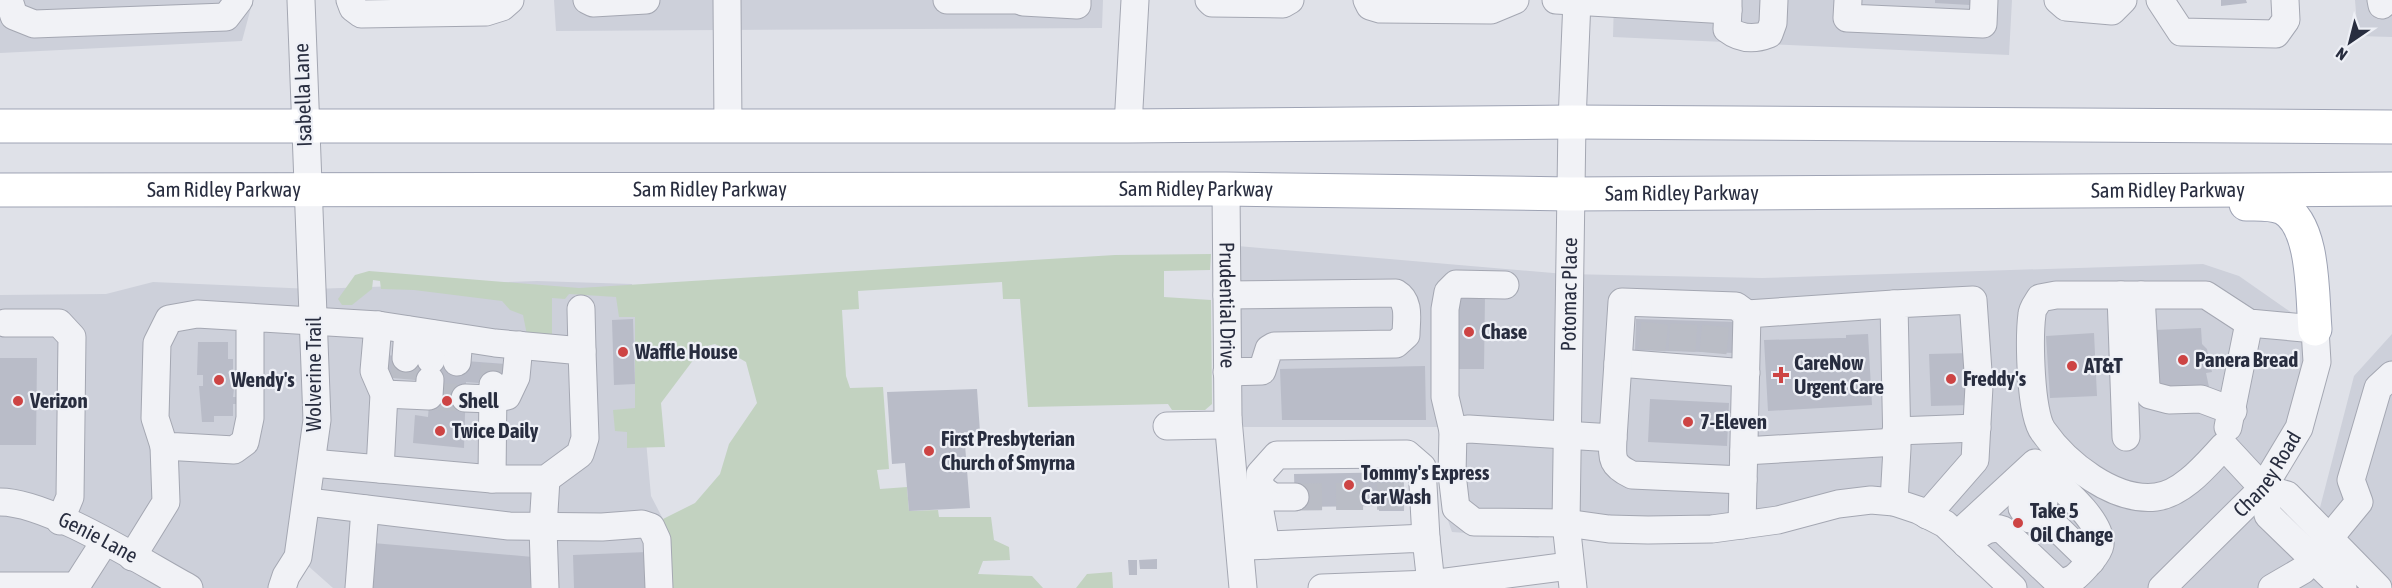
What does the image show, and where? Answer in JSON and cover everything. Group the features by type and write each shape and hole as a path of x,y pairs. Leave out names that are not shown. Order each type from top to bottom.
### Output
{"main road":[{"path":"0,126 1128,126 1572,122 2392,127"},
{"name":"Sam Ridley Parkway","path":"0,190 1226,189 1570,194 2392,189"},
{"path":"1990,192 2099,203 2271,204 2283,208 2296,219 2304,234 2315,329"}],"street":[{"path":"9,0 14,15 34,24 226,17 239,0"},
{"name":"Isabella Lane","path":"301,0 307,190"},
{"path":"350,0 353,9 361,14 486,12 502,7 510,0"},
{"path":"587,0 593,3 646,0"},
{"path":"727,0 728,126"},
{"path":"947,0 1077,4 1077,0"},
{"path":"1128,126 1135,0"},
{"path":"1209,0 1212,3 1286,2"},
{"path":"1367,0 1370,6 1380,9 1491,10 1515,0"},
{"path":"1570,0 1728,5 1727,29 1737,36 1758,38 1769,34 1773,23 1774,0"},
{"name":"Potomac Place","path":"1570,0 1572,122 1566,523 1571,577"},
{"path":"1848,0 1848,18 1983,24 1984,0"},
{"path":"2058,0 2066,7 2112,11 2123,0"},
{"path":"2160,0 2181,32 2276,34 2286,20 2285,0"},
{"name":"Prudential Drive","path":"1226,189 1228,419 1243,588"},
{"name":"Wolverine Trail","path":"303,588 298,557 308,502 317,420 315,324 307,190"},
{"path":"1505,285 1456,284 1448,292 1445,309 1445,397 1453,431 1452,474 1456,508 1474,522 1566,523 1609,529 1712,529 1778,519 1839,504 1871,500 1894,502 1927,514 1945,524 2004,586"},
{"path":"1227,295 1396,293 1403,297 1406,303 1406,336 1396,344 1274,346 1269,349 1262,371 1227,372"},
{"path":"2131,295 2146,386 2150,395 2169,400 2201,399 2233,411"},
{"path":"2126,437 2131,295"},
{"path":"2250,323 2224,446 2193,480 2158,497 2130,496 2103,487 2076,465 2042,430 2032,394 2032,312 2040,298 2206,295 2250,323 2315,329"},
{"path":"1743,480 1632,475 1618,468 1612,457 1622,302 1655,311 1685,313 1716,314 1736,306 1747,314 1973,300 1980,386 1975,460 1927,514"},
{"path":"1894,304 1897,441 1894,502"},
{"path":"312,463 492,479 546,479 580,454 585,438 581,309"},
{"path":"132,557 166,502 164,446 156,418 157,343 169,319 197,314 250,320 378,326 422,363"},
{"path":"1742,525 1747,314"},
{"path":"164,446 234,450 245,442 250,418 250,320"},
{"path":"5,323 59,323 72,337 70,496 60,520"},
{"path":"378,326 374,371 422,363 498,367 582,351"},
{"name":"Chaney Road","path":"2162,588 2263,488 2299,428 2317,362 2315,329"},
{"path":"1618,363 1652,358 1712,361 1746,373"},
{"path":"380,469 422,363"},
{"path":"465,398 498,367"},
{"path":"492,479 498,367"},
{"path":"2273,588 2303,570 2359,502 2351,480 2378,388 2392,375"},
{"path":"1167,426 1220,425 1228,419"},
{"path":"1453,431 1469,429 1613,438"},
{"path":"1744,451 1977,437"},
{"path":"2224,446 2263,488 2287,495 2378,588"},
{"path":"1266,545 1258,506 1260,474 1277,455 1407,454 1422,467 1414,496 1426,538 1431,584"},
{"path":"2035,463 2092,522 2100,542 2099,549 2083,553 2039,511 2035,463"},
{"path":"544,588 543,528 546,479"},
{"path":"1260,488 1273,497 1295,497"},
{"path":"2263,488 2268,515 2343,588"},
{"name":"Genie Lane","path":"0,502 25,505 60,520 105,541 189,588"},
{"path":"308,502 543,528 642,524 651,527 657,540 659,588"},
{"path":"359,588 365,509"},
{"path":"1962,540 2039,511"},
{"path":"1962,540 1989,528 2003,530 2058,582 2067,582 2076,578 2083,553"},
{"path":"1240,546 1426,538"},
{"path":"0,586 74,587 105,541"},
{"name":"Wolverine Trail","path":"282,588 286,576 298,557"},
{"path":"1322,588 1571,577"}],"shaded area":[{"path":"0,0 253,0 242,41 0,53"},
{"path":"554,0 1103,0 1102,28 556,31"},
{"path":"1614,0 2012,0 2009,55 1613,37"},
{"path":"2355,0 2392,0 2392,37 2358,36"},
{"path":"1226,245 1565,274 1762,278 2203,264 2239,276 2315,329 2317,362 2263,487 2316,523 2354,376 2392,334 2392,588 2013,588 1918,510 1778,520 1566,523 1538,538 1452,532 1443,506 1444,427 1244,427 1228,419"},
{"path":"537,281 632,284 651,496 663,519 666,588 333,588 298,557 282,588 0,588 0,295 106,294 153,282 313,289"}],"green space":[{"path":"1211,254 1210,270 1164,271 1164,297 1211,300 1212,404 1205,410 1172,410 1168,404 1028,407 1020,299 1003,299 1002,282 858,291 859,309 842,310 846,376 850,388 883,387 889,469 877,470 880,489 907,487 909,511 938,510 939,517 991,517 994,540 1009,547 1010,560 983,561 978,574 1032,576 1043,588 666,588 663,519 695,503 720,474 729,444 757,403 746,362 715,344 703,347 661,403 665,447 627,448 627,432 615,431 613,410 635,408 635,317 619,317 616,297 569,294 565,299 552,298 552,342 527,335 523,315 510,310 502,301 414,290 381,289 380,281 373,280 372,289 352,305 342,305 338,299 355,275 369,271 579,288 1115,255"},
{"path":"1112,572 1113,588 1076,588 1087,574"}],"building":[{"path":"1935,0 1971,0 1970,5 1935,3"},
{"path":"2221,0 2246,0 2247,3 2221,6"},
{"name":"Chase","path":"1454,295 1485,295 1484,369 1453,369"},
{"name":"Waffle House","path":"633,319 635,384 614,385 612,320"},
{"name":"7-Eleven","path":"1636,319 1738,322 1736,353 1635,350"},
{"name":"Panera Bread","path":"2201,328 2202,344 2207,349 2212,372 2206,373 2209,387 2157,390 2154,330"},
{"name":"AT&T","path":"2094,333 2097,396 2050,398 2046,336"},
{"path":"1868,334 1872,405 1768,411 1764,340 1846,338 1846,335"},
{"name":"Wendy's","path":"198,342 228,342 228,359 233,359 233,373 236,373 233,397 236,397 236,404 233,404 233,416 214,416 214,422 202,422 199,386 203,386 203,375 197,375"},
{"name":"Freddy's","path":"1971,353 1972,405 1931,406 1929,354"},
{"name":"Shell","path":"385,355 506,364 504,385 466,382 464,448 413,443 415,415 428,417 431,379 383,376"},
{"name":"Verizon","path":"0,358 37,358 36,445 0,445"},
{"path":"1425,366 1426,420 1282,420 1280,369"},
{"name":"First Presbyterian Church of Smyrna","path":"977,389 980,432 964,432 970,508 909,511 905,463 892,464 887,392"},
{"name":"7-Eleven","path":"1650,399 1729,403 1727,446 1648,442"},
{"name":"Tommy's Express Car Wash","path":"1403,472 1404,511 1379,511 1379,506 1295,507 1294,474"},
{"path":"373,543 533,557 530,588 369,588"},
{"path":"647,552 648,588 574,588 573,555"},
{"path":"1157,559 1157,569 1140,569 1139,560"},
{"path":"1128,560 1137,560 1137,575 1129,575"}],"tunnel":[{"path":"1652,350 1655,319"},
{"path":"1682,351 1684,320"},
{"path":"1713,353 1716,321"},
{"path":"404,379 406,358"},
{"path":"493,385 494,364"},
{"path":"429,396 465,398"},
{"path":"1295,497 1404,496"}],"place":[{"name":"Chase","path":"1469,332"},
{"name":"Waffle House","path":"623,352"},
{"name":"Panera Bread","path":"2183,360"},
{"name":"AT&T","path":"2072,366"},
{"name":"CareNow Urgent Care","path":"1781,375"},
{"name":"Freddy's","path":"1951,379"},
{"name":"Wendy's","path":"219,380"},
{"name":"Verizon","path":"18,401"},
{"name":"Shell","path":"447,401"},
{"name":"7-Eleven","path":"1688,422"},
{"name":"Twice Daily","path":"440,431"},
{"name":"First Presbyterian Church of Smyrna","path":"929,451"},
{"name":"Tommy's Express Car Wash","path":"1349,485"},
{"name":"Take 5 Oil Change","path":"2018,523"}]}
